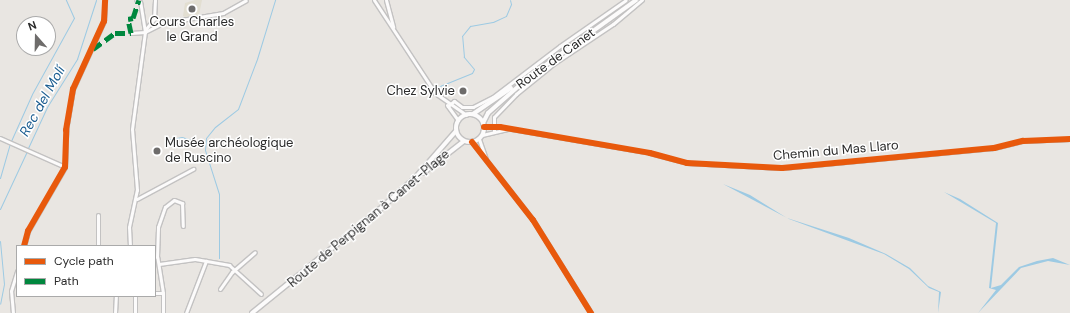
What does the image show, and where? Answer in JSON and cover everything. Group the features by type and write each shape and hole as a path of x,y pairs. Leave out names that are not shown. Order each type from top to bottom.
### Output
{"main road":[{"name":"Route de Canet","path":"473,114 633,0"},
{"name":"Route de Canet","path":"483,125 488,113 529,77 636,0"},
{"path":"466,114 473,114 483,125 480,137 472,142 464,141 456,131 458,120 466,114"},
{"name":"Route de Perpignan à Canet-Plage","path":"252,313 380,209 415,178 456,131"},
{"name":"Route de Perpignan à Canet-Plage","path":"256,313 332,253 433,163 464,141"}],"street":[{"path":"24,245 28,231 65,167 67,123 73,89 104,21 105,0"},
{"path":"130,245 129,227 137,198 131,138 145,32 140,2 136,0"},
{"path":"145,32 154,19 155,0"},
{"path":"131,33 145,32 162,23 223,13 246,0"},
{"path":"374,0 435,93 449,105 466,114"},
{"path":"386,0 395,33"},
{"path":"449,105 454,101 462,106 473,107 493,97 560,46 626,0"},
{"path":"494,132 494,117 521,90 642,0"},
{"path":"449,105 458,120"},
{"name":"Chemin du Mas Llaro","path":"483,125 650,153 687,163 782,168 994,148 1023,141 1070,139"},
{"path":"490,165 480,137 494,132 510,129"},
{"path":"0,138 65,167"},
{"path":"472,142 533,220 591,313"},
{"path":"137,198 193,169"},
{"path":"163,313 163,293 159,264 158,233 160,214 165,207 174,200 182,203 183,226"},
{"path":"98,215 98,245"},
{"path":"220,289 235,269 255,252"},
{"path":"159,264 189,259 229,265 261,294"},
{"path":"186,313 206,261"},
{"path":"13,313 12,291 16,275"},
{"path":"156,293 163,293"},
{"path":"115,313 116,297"},
{"path":"134,313 135,297"}],"shaded area":[{"name":"Cours Charles le Grand","path":"195,0 202,0 199,15 183,16 185,3"}],"water":[{"path":"723,184 750,195 786,218"},
{"path":"944,192 960,199 998,223 991,288 1001,285 1019,267 1037,261 1053,258 1070,265 1048,261 1021,268 978,313 996,290 989,288 996,223"},
{"path":"787,218 849,238 886,254 910,268 928,286 941,292 938,313 939,292 929,288 909,269 884,254"}],"waterway":[{"path":"11,141 32,94 74,18 66,0"},
{"name":"Rec del Molí","path":"28,148 47,107 77,59 96,0"},
{"path":"219,258 219,194 205,150 206,138 215,127 238,109 257,59 275,0"},
{"path":"435,88 472,73 474,69 464,57 462,36 470,26 493,22 506,16 511,4 510,0"},
{"path":"166,140 182,137 205,145"},
{"path":"0,178 10,144"},
{"name":"Rec del Molí","path":"0,209 27,151"},
{"name":"Rec del Molí","path":"0,241 4,284 0,304"}],"marked path":[{"path":"93,49 115,33 131,33 128,19 133,18 139,0"}],"cycle path":[{"path":"24,245 28,231 65,167 66,130 73,89 104,21 105,0"},
{"path":"484,127 500,127 650,153 687,163 782,168 994,148 1023,141 1070,139"},
{"path":"472,142 533,220 591,313"}],"place":[{"name":"Cours Charles le Grand","path":"192,9"},
{"name":"Chez Sylvie","path":"463,91"},
{"name":"Musée archéologique de Ruscino","path":"157,151"}]}
